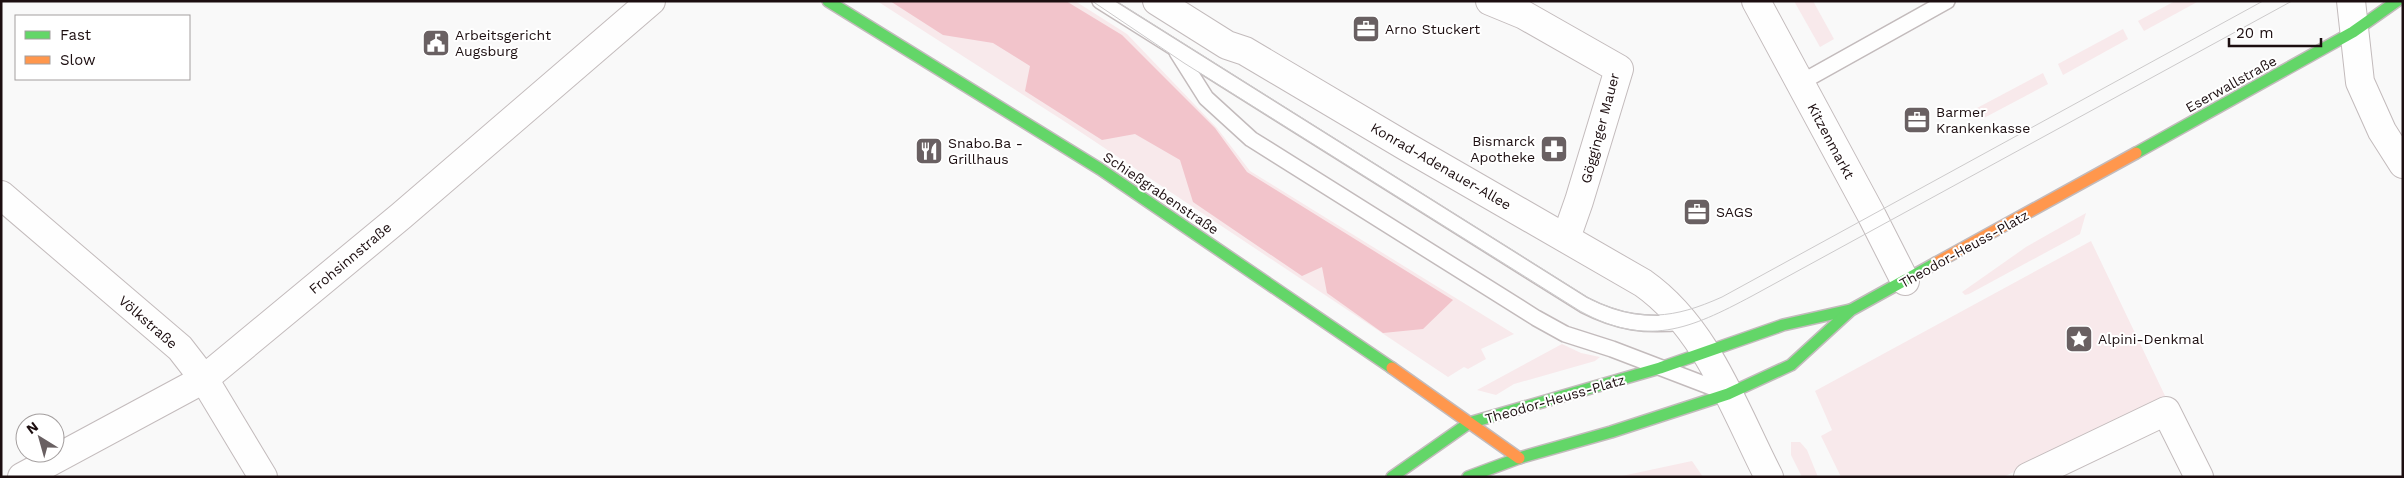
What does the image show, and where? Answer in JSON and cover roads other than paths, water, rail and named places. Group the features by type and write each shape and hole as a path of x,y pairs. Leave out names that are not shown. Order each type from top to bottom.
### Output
{"main road":[{"name":"Schießgrabenstraße","path":"828,1 1100,169 1469,423"},
{"name":"Eserwallstraße","path":"2076,187 2353,32 2397,1"},
{"name":"Theodor-Heuss-Platz","path":"1469,423 1519,458 1611,432 1728,394 1791,365 1852,310 2076,187"},
{"name":"Theodor-Heuss-Platz","path":"1469,423 1660,368 1782,325 1852,310"},
{"path":"1392,477 1469,423"},
{"path":"1468,477 1519,458"}],"street":[{"name":"Frohsinnstraße","path":"22,477 204,379 401,216 651,1"},
{"name":"Konrad-Adenauer-Allee","path":"1157,1 1227,45 1246,51 1643,283 1662,296 1684,322 1706,353"},
{"name":"Gögginger Mauer","path":"1490,1 1524,15 1619,69 1580,201 1566,238"},
{"name":"Kitzenmarkt","path":"1756,1 1905,281"},
{"path":"2351,1 2360,82 2382,132 2403,164"},
{"name":"Völkstraße","path":"1,195 180,348 204,379 263,477"},
{"path":"1706,353 1769,477"},
{"path":"2028,477 2166,411 2199,477"}],"lane":[{"path":"1100,1 1584,305 1601,314 1636,324 1684,322"},
{"path":"1800,83 1943,2"},
{"path":"1175,49 1206,98 1252,139 1565,334 1728,394"}],"tram line":[{"path":"1092,1 1184,63 1580,311 1626,329 1648,331 1668,330 1688,325 1730,308 2292,1"},
{"path":"1116,1 1592,300 1626,312 1642,315 1657,315 1688,310 1722,297 2263,1"}],"place":[{"name":"Arno Stuckert","path":"1366,29"},
{"name":"Arbeitsgericht Augsburg","path":"436,43"},
{"name":"Barmer Krankenkasse","path":"1917,120"},
{"name":"Bismarck Apotheke","path":"1554,149"},
{"name":"Snabo.Ba - Grillhaus","path":"929,151"},
{"name":"SAGS","path":"1697,212"},
{"name":"Alpini-Denkmal","path":"2079,339"}]}
